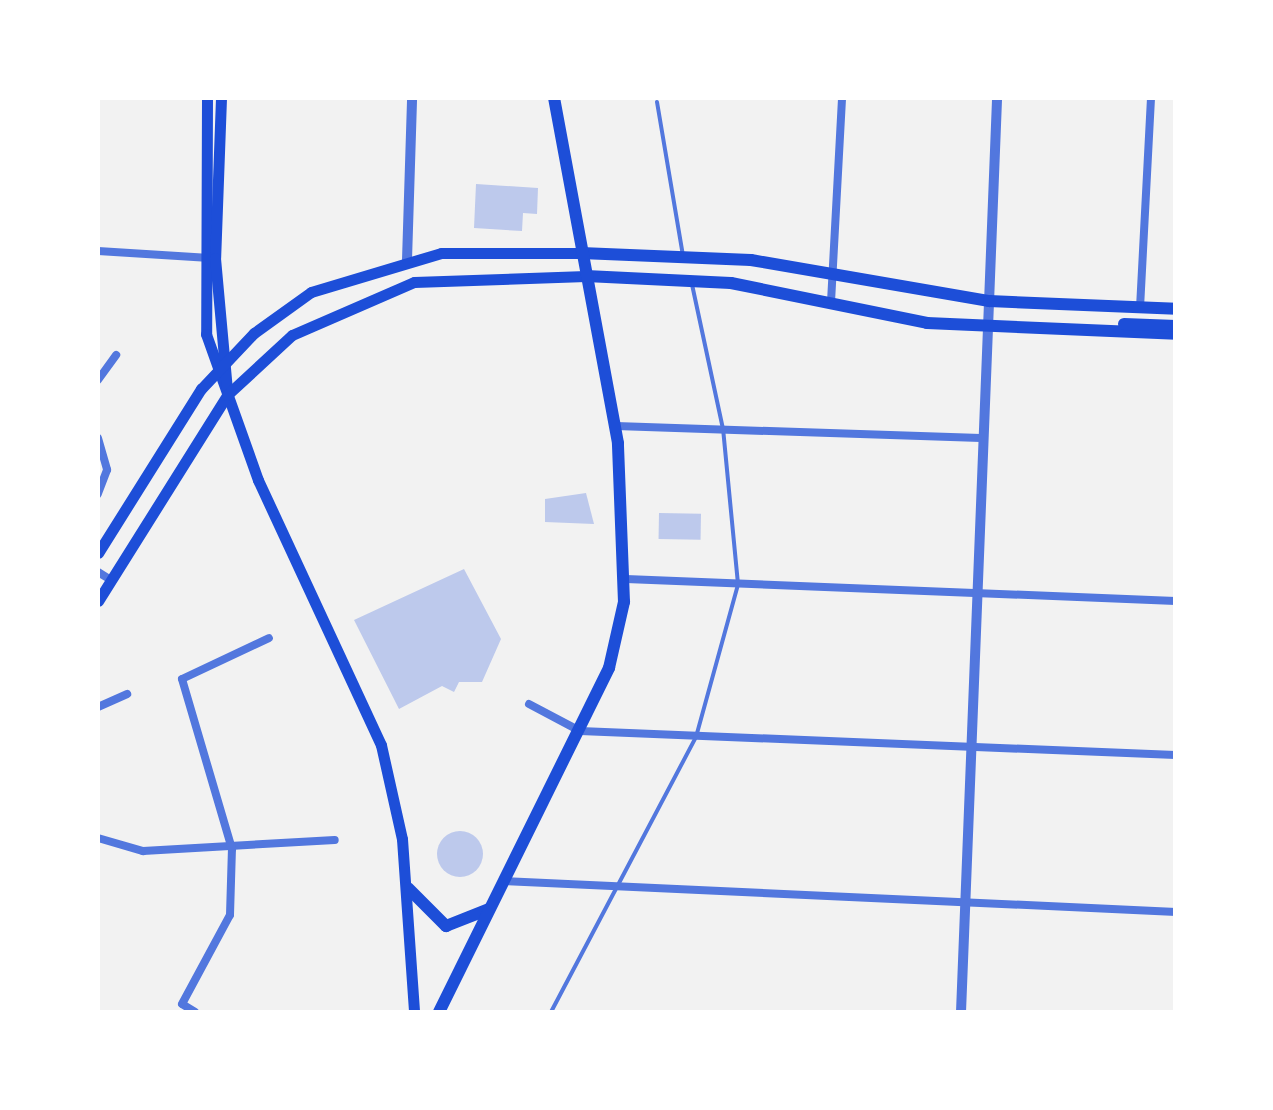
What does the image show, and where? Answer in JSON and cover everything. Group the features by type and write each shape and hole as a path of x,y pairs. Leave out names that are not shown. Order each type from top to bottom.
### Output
{"main road":[{"path":"206,98 208,258 216,372 381,745 408,888 414,1012"},
{"path":"221,98 208,258 230,356 227,394"},
{"path":"439,1012 609,668 626,579 615,426 554,98"},
{"path":"98,553 230,356 311,292 407,260 582,253 683,255 989,301 1176,309"},
{"path":"98,601 227,394 292,335 385,289 468,274 691,281 988,329 1176,334"},
{"path":"1134,324 1140,308"},
{"path":"1080,331 1134,324 1176,326"},
{"path":"408,888 446,926 491,908"}],"street":[{"path":"407,260 412,98"},
{"path":"831,302 842,98"},
{"path":"961,1012 997,98"},
{"path":"1140,308 1151,98"},
{"path":"98,252 208,258"},
{"path":"98,380 116,355"},
{"path":"615,426 981,438"},
{"path":"98,438 107,470 98,494"},
{"path":"98,572 111,580"},
{"path":"626,579 1176,601"},
{"path":"195,1012 182,1004 230,915 232,849 182,679 269,638"},
{"path":"98,707 127,694"},
{"path":"530,704 580,731 1176,755"},
{"path":"98,838 144,851 232,849 335,840"},
{"path":"504,881 613,890 1176,912"}],"lane":[{"path":"658,102 683,255"},
{"path":"551,1012 696,736 738,584 722,429 691,281"}],"building":[{"path":"476,184 538,188 537,214 523,213 522,231 474,228"},
{"path":"586,493 594,524 545,522 545,499"},
{"path":"659,513 701,514 701,540 659,539"},
{"path":"464,569 501,639 482,682 459,682 454,692 442,686 399,709 354,620"},
{"path":"460,831 477,837 483,854 477,871 460,877 443,871 437,854 443,837"}]}
